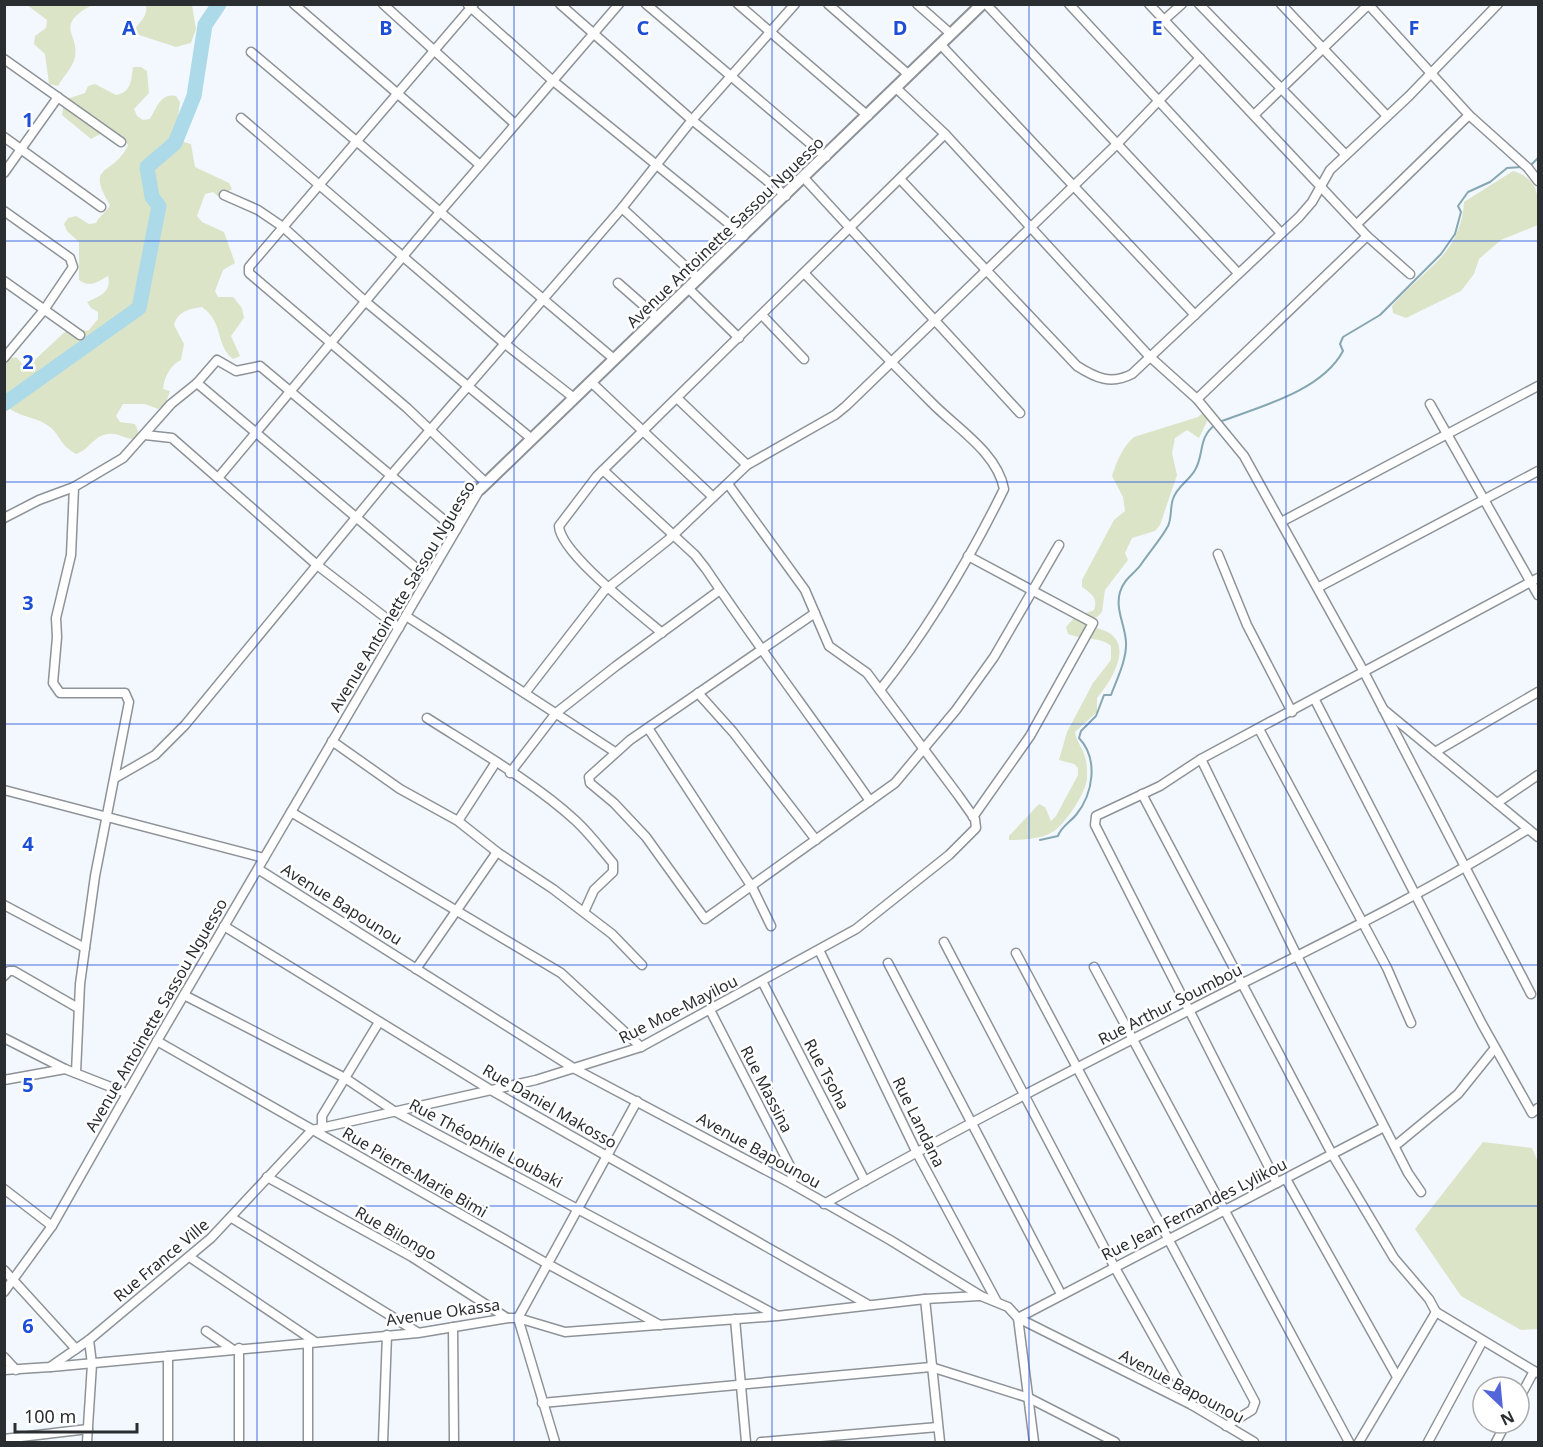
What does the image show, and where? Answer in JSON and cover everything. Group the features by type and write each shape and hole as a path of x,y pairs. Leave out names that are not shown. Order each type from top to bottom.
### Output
{"street":[{"path":"294,4 480,165"},
{"path":"383,4 515,124"},
{"path":"560,4 692,120 786,196"},
{"path":"218,478 440,212 619,4"},
{"path":"646,4 826,157"},
{"path":"738,4 868,116"},
{"path":"115,778 155,755 171,740 429,430 622,207 692,120 772,33 795,4"},
{"path":"828,4 909,75"},
{"path":"917,4 951,34"},
{"path":"984,4 1238,273"},
{"name":"Avenue Antoinette Sassou Nguesso","path":"4,1292 52,1226 126,1093 483,486 805,178 895,87 984,4"},
{"path":"1069,4 1281,233"},
{"path":"1149,4 1367,236 1410,274"},
{"path":"1164,20 1182,4"},
{"path":"1199,4 1346,154"},
{"path":"1281,4 1387,116"},
{"path":"900,179 1077,366 1091,375 1119,381 1132,374 1281,233 1312,202 1330,170 1430,74 1498,4"},
{"path":"1254,114 1369,5 1469,115 1528,168 1539,181"},
{"path":"483,486 407,408 249,273 253,261 435,51 471,6 552,80 744,236"},
{"path":"941,45 1195,315"},
{"path":"251,52 543,297 614,360"},
{"path":"525,693 609,588 674,535 747,465 835,415 1117,144 1200,58"},
{"path":"4,59 121,142"},
{"path":"895,87 945,135 1149,356 1197,399 1244,456 1319,587 1531,994"},
{"path":"4,173 58,97"},
{"path":"1358,224 1469,115"},
{"path":"241,118 404,255 504,343 574,398"},
{"path":"662,633 589,570 560,531 559,526 603,470 945,135"},
{"path":"4,137 101,207"},
{"path":"805,178 1020,413"},
{"path":"224,195 258,210 284,227 366,302 469,384 532,439"},
{"path":"622,207 699,279"},
{"path":"4,211 70,258 73,263 71,270 44,310 4,358"},
{"path":"1197,399 1367,236"},
{"path":"804,273 979,447 1002,480 1004,489 968,556 911,650 880,690"},
{"path":"4,281 80,335"},
{"path":"618,283 658,318"},
{"path":"689,289 739,338"},
{"path":"762,315 804,359"},
{"path":"4,518 39,500 74,487 123,458 180,394 197,383 217,360 236,370 260,366 392,474 456,530"},
{"path":"591,381 713,497"},
{"path":"197,383 428,578"},
{"path":"1283,521 1539,387"},
{"path":"677,398 747,465"},
{"path":"1430,404 1447,437 1535,580 1539,595"},
{"path":"145,435 172,438 317,565 399,628"},
{"path":"603,470 695,555 870,801"},
{"path":"1319,587 1539,471"},
{"path":"728,484 805,590 829,646 861,667 973,817 1030,736 1093,623 968,556"},
{"path":"74,487 71,555 56,618 57,638 53,683 60,693 125,693 129,702 85,948 78,1008 76,1073"},
{"path":"815,612 615,752 589,777 589,781 646,837 705,919 895,783 924,751 994,657 1059,545"},
{"path":"1218,554 1247,625 1292,712"},
{"path":"1276,1183 1095,825 1096,816 1166,782 1201,759 1315,700 1535,580"},
{"path":"510,773 556,713 720,590"},
{"path":"406,616 615,752"},
{"path":"1435,752 1539,692"},
{"path":"698,693 733,732 816,840"},
{"path":"1315,700 1495,1048 1532,1113 1539,1108"},
{"path":"1381,706 1539,837"},
{"path":"426,718 496,762 577,822 613,863 613,872 597,885 584,912"},
{"path":"648,728 752,887 771,926"},
{"path":"1259,729 1387,968 1411,1023"},
{"path":"333,741 400,789 458,821 497,852 584,912 626,945 642,965"},
{"path":"1201,759 1297,956 1416,1188 1421,1192"},
{"path":"458,821 496,762"},
{"path":"1497,803 1539,775"},
{"path":"4,790 264,858"},
{"path":"1142,794 1332,1154 1394,1258 1429,1299 1436,1312 1482,1342 1536,1372"},
{"path":"291,812 561,973 641,1047"},
{"name":"Rue Moe-Mayilou","path":"312,1130 575,1069 641,1047 820,952 856,929 949,855 976,828 973,817"},
{"name":"Rue Arthur Soumbou","path":"824,1204 1024,1095 1362,924 1416,893 1465,869 1528,829"},
{"path":"416,969 497,852"},
{"name":"Avenue Bapounou","path":"258,869 575,1069 792,1184 981,1296 1008,1308 1018,1318 1192,1405 1254,1443"},
{"path":"4,905 85,948"},
{"name":"Rue Daniel Makosso","path":"224,926 489,1089 867,1304"},
{"path":"944,942 1114,1266 1192,1405"},
{"name":"Rue Landana","path":"820,952 917,1153 997,1302"},
{"path":"1016,953 1255,1402 1252,1410 1226,1426"},
{"path":"888,963 1061,1294"},
{"path":"1094,967 1348,1443"},
{"path":"4,976 9,971 14,971 78,1008"},
{"name":"Rue Tsoha","path":"762,981 865,1181"},
{"name":"Rue Théophile Loubaki","path":"184,995 345,1078 394,1111 777,1316"},
{"name":"Rue Massina","path":"710,1010 791,1168 792,1184"},
{"path":"322,1128 320,1119 379,1022"},
{"path":"4,1038 65,1069 126,1093"},
{"name":"Rue Pierre-Marie Bimi","path":"157,1041 660,1326"},
{"path":"1395,1146 1458,1094 1495,1048"},
{"path":"4,1080 65,1069"},
{"path":"555,1443 518,1318 546,1263 637,1101"},
{"name":"Rue Jean Fernandes Lylikou","path":"1018,1318 1384,1127"},
{"name":"Rue France Ville","path":"4,1370 50,1367 89,1341 191,1258 232,1218 312,1130"},
{"name":"Rue Bilongo","path":"267,1177 412,1257 508,1318"},
{"path":"1286,1179 1396,1375"},
{"path":"4,1189 52,1226"},
{"path":"232,1218 418,1333"},
{"path":"191,1258 311,1342 308,1443"},
{"path":"4,1270 76,1349"},
{"name":"Avenue Okassa","path":"50,1367 235,1348 418,1333 508,1318 518,1318 565,1332 777,1316 867,1304 981,1296"},
{"path":"925,1299 940,1443"},
{"path":"1359,1443 1396,1375 1436,1312"},
{"path":"1018,1318 1034,1443"},
{"path":"735,1319 746,1443"},
{"path":"453,1327 454,1443"},
{"path":"206,1330 235,1348 238,1443"},
{"path":"383,1443 387,1335"},
{"path":"87,1443 92,1364 89,1341"},
{"path":"1428,1443 1482,1342"},
{"path":"168,1356 168,1443"},
{"path":"4,1357 16,1370"},
{"path":"543,1403 931,1367 1029,1398 1115,1443"},
{"path":"761,1443 938,1427"},
{"path":"4,1439 88,1429"}],"green space":[{"path":"27,5 92,5 80,12 71,25 76,49 75,57 58,86 49,84 45,54 34,44 35,36 46,28 47,20"},
{"path":"146,5 192,5 196,29 191,43 176,47 139,35 135,29 145,15"},
{"path":"133,67 141,67 147,71 149,93 134,109 137,116 143,120 150,119 163,99 176,96 180,102 177,125 184,142 191,144 195,167 229,183 232,189 219,197 213,192 205,194 197,216 202,222 224,232 235,263 223,270 215,291 218,297 233,297 242,308 244,318 231,336 240,356 233,359 227,353 214,319 202,307 185,312 178,317 174,325 184,344 181,360 171,368 165,381 163,389 170,391 165,405 158,409 145,404 123,404 116,416 120,422 135,424 138,431 136,439 115,434 103,435 76,454 66,447 50,427 9,409 5,404 5,360 16,357 26,368 67,330 74,328 88,331 98,319 98,312 87,302 107,290 108,276 90,284 79,280 79,242 67,231 64,224 68,218 76,216 89,224 96,223 107,210 110,205 100,182 101,176 116,162 128,145 124,139 111,132 91,139 62,115 64,100 85,93 88,86 95,84 116,95 121,93 130,85"},
{"path":"1513,171 1529,179 1533,185 1538,199 1538,225 1501,240 1479,259 1474,274 1461,291 1406,318 1393,313 1392,306 1448,248 1456,235 1464,202"},
{"path":"1204,412 1209,417 1199,438 1187,430 1175,438 1172,453 1177,475 1160,525 1155,531 1132,538 1125,553 1128,560 1105,590 1102,612 1097,617 1089,619 1090,626 1112,635 1117,642 1119,658 1112,676 1097,698 1097,712 1075,732 1086,762 1087,776 1084,789 1070,814 1054,831 1038,837 1009,840 1009,836 1039,804 1045,807 1051,821 1056,816 1078,775 1078,768 1074,764 1059,760 1067,732 1093,683 1111,660 1111,646 1101,641 1068,634 1066,627 1074,618 1094,610 1095,599 1082,587 1082,580 1114,520 1125,511 1123,497 1112,476 1118,460 1126,445 1134,437 1198,417"},
{"path":"1483,1142 1532,1148 1538,1162 1538,1329 1521,1330 1461,1296 1415,1229"}],"waterway":[{"path":"4,404 139,308 159,206 152,197 147,167 175,143 194,96 205,25 219,4"},
{"path":"1530,166 1538,158"},
{"path":"1219,422 1288,396 1320,377 1343,351 1340,344 1343,337 1380,315 1441,254 1455,234 1461,212 1458,206 1468,192 1490,182 1507,168 1522,167"},
{"path":"1040,840 1058,836 1082,807 1090,787 1091,766 1085,746 1079,738 1081,731 1096,716 1104,695 1111,695 1126,649 1119,611 1120,592 1124,583 1139,567 1168,526 1175,494 1198,465 1206,435 1215,425"}]}
